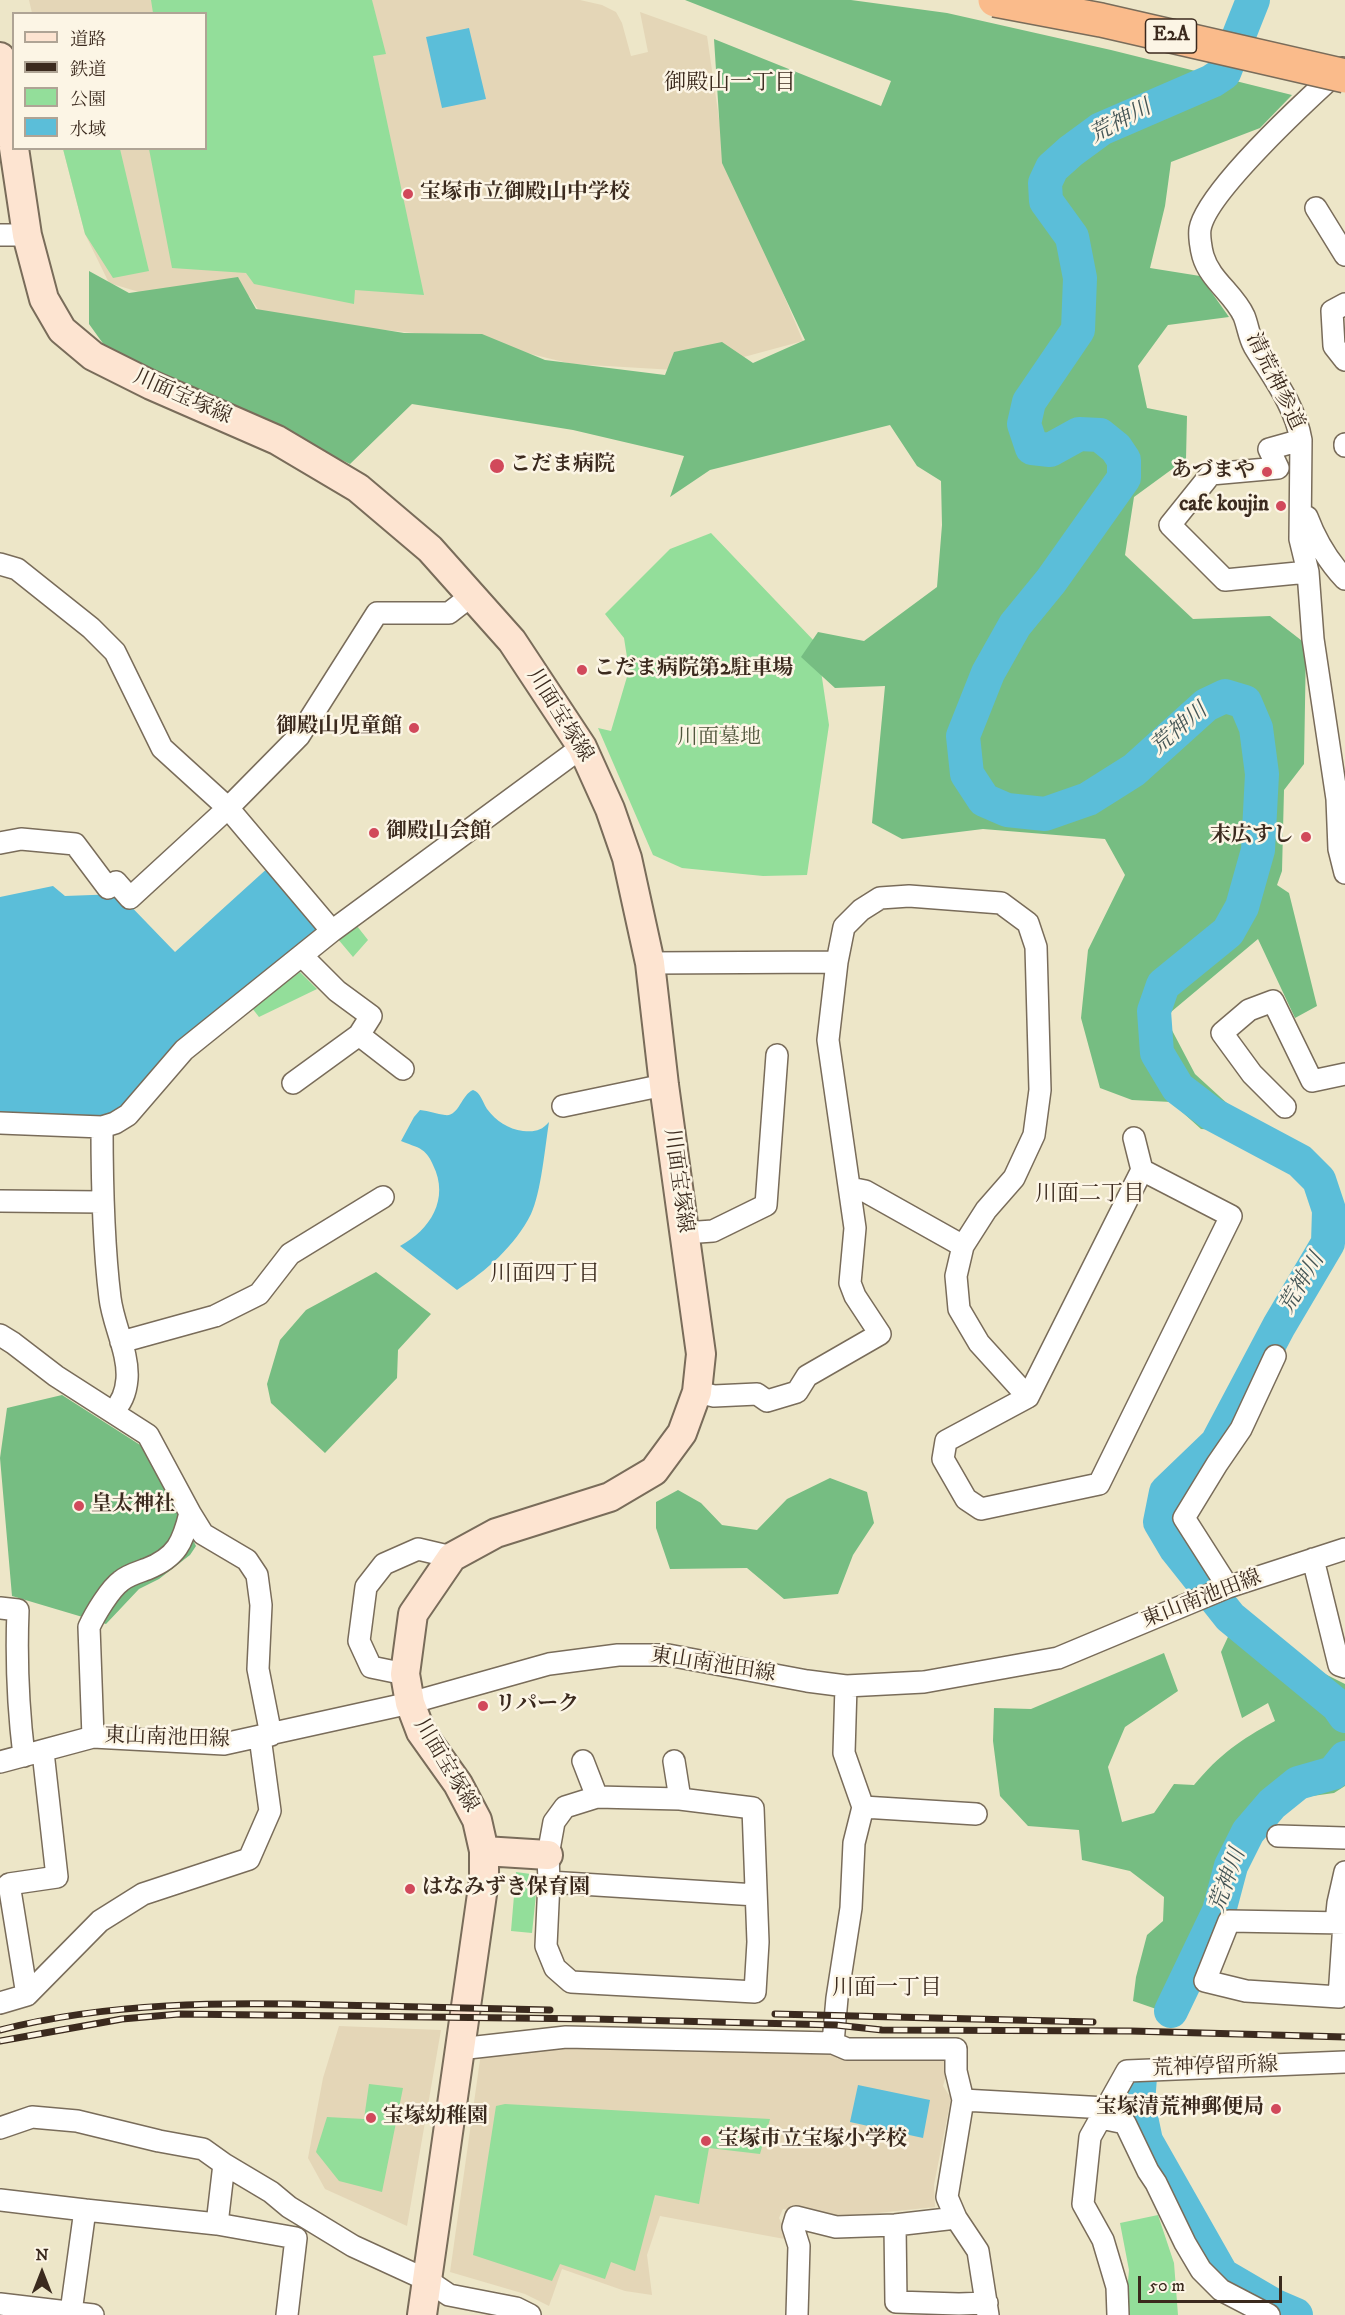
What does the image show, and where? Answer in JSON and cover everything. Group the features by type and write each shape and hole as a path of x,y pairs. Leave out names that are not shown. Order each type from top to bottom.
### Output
{"highway":[{"name":"E2A","path":"995,0 1101,20 1345,76"}],"street":[{"name":"清荒神参道","path":"1345,65 1294,112 1223,188 1200,228 1203,256 1210,271 1244,316 1252,343 1282,389 1299,427 1301,440 1300,540 1308,572 1313,639 1337,799 1339,849 1345,873"},
{"name":"川面宝塚線","path":"1,75 12,136"},
{"name":"川面宝塚線","path":"14,150 14,235 44,299 62,330 93,356 151,385 277,440 358,488 430,549 512,641 582,747 610,809 627,858 650,963 664,1085 701,1354 697,1392 682,1432 654,1471 610,1497 496,1533 452,1557 414,1614 405,1674 410,1703 421,1732 458,1784 477,1820 484,1851 484,1880 422,2315"},
{"path":"1316,208 1345,255"},
{"path":"1345,304 1332,311 1334,346 1345,360"},
{"path":"1301,440 1269,449 1278,468 1211,474 1170,525 1225,579 1308,572"},
{"path":"1299,501 1326,558 1345,579"},
{"path":"0,564 17,569 90,628 115,652 162,748 228,808 332,931"},
{"path":"0,843 21,839 75,844 108,888 116,882 130,898 228,808 299,736 377,613 449,613 471,596"},
{"path":"0,1123 102,1127 115,1123 128,1114 184,1050 332,931 582,747"},
{"path":"697,1392 714,1396 757,1394 766,1401 797,1392 807,1376 880,1334 855,1296 850,1283 855,1228 828,1040 837,962 844,927 861,910 880,898 909,896 1001,903 1028,923 1036,947 1040,1090 1034,1135 1014,1178 986,1210 963,1246 956,1276 959,1309 979,1342 1028,1397"},
{"path":"293,1083 359,1035 371,1016 337,991 302,956"},
{"path":"650,963 837,962"},
{"path":"1285,1107 1252,1074 1222,1033 1249,1010 1273,1001 1312,1081 1345,1074"},
{"path":"359,1035 403,1069"},
{"path":"684,1233 714,1231 765,1205 777,1055"},
{"path":"563,1106 664,1085"},
{"path":"102,1127 102,1202 110,1298 127,1378 121,1404 113,1411"},
{"path":"1134,1138 1142,1170 1028,1397 946,1441 943,1460 966,1499 981,1509 1099,1484 1231,1216 1142,1170"},
{"path":"850,1188 865,1191 963,1246"},
{"path":"121,1342 215,1316 259,1294 290,1254 383,1197"},
{"path":"0,1201 102,1202"},
{"path":"0,1335 56,1376 148,1435 203,1534 247,1560 257,1575 261,1605 258,1670 270,1811 249,1859 143,1894 85,1935 27,1995 0,2003"},
{"path":"1224,1588 1184,1518 1241,1429 1275,1356"},
{"path":"93,1737 89,1627 96,1611 120,1581 165,1560 177,1549 184,1539 190,1513"},
{"path":"405,1674 371,1667 359,1641 366,1587 384,1564 418,1549 452,1557"},
{"name":"東山南池田線","path":"0,1762 93,1737 224,1744 410,1703 549,1664 618,1655 668,1655 846,1686 924,1682 1058,1658 1224,1588 1345,1549"},
{"path":"1313,1559 1339,1665 1345,1666"},
{"path":"0,1608 18,1610 16,1660 18,1701 33,1754 57,1877 9,1884 27,1995"},
{"path":"833,2043 837,1998 851,1908 854,1843 863,1808 844,1753 846,1686"},
{"path":"583,1761 597,1797"},
{"path":"674,1761 680,1800"},
{"path":"597,1797 680,1800 753,1808 758,1942 755,1992 571,1982 555,1968 546,1946 549,1868 554,1822 565,1808 597,1797"},
{"path":"863,1808 976,1814"},
{"path":"1278,1836 1345,1838"},
{"path":"484,1851 549,1868 756,1895"},
{"path":"1342,1923 1229,1920 1205,1981 1246,1991 1339,1997 1342,1923 1338,1903 1345,1872"},
{"path":"459,2049 566,2037 833,2043 847,2049 956,2049 956,2071 963,2100 947,2197 956,2218 978,2251 988,2309 959,2304 896,2302 896,2225"},
{"name":"荒神停留所線","path":"1104,2113 1127,2071 1345,2062"},
{"path":"963,2100 1104,2113 1125,2123 1185,2243 1201,2270 1221,2290 1269,2315"},
{"path":"1104,2113 1090,2137 1083,2204 1103,2240 1117,2286 1118,2315"},
{"path":"0,2128 32,2117 77,2121 159,2141 203,2148 224,2164 271,2192 289,2207 353,2246 427,2280 449,2295 516,2308 530,2315"},
{"path":"217,2224 224,2164"},
{"path":"0,2200 217,2224 296,2238 286,2315"},
{"path":"71,2312 85,2210"},
{"path":"797,2315 799,2246 793,2227 796,2217 836,2227 896,2225 956,2218"},
{"path":"0,2304 93,2315"}],"shaded area":[{"name":"宝塚市立御殿山中学校","path":"29,0 580,0 602,5 616,12 622,23 631,56 648,52 640,12 707,36 724,153 803,341 692,371 572,364 465,338 264,318 249,296 169,301 109,283 85,234 63,150 207,150 207,12 32,12"},
{"name":"宝塚幼稚園","path":"339,2026 441,2030 407,2226 325,2189 308,2158 323,2078"},
{"name":"宝塚市立宝塚小学校","path":"584,2044 941,2055 949,2066 943,2086 951,2098 934,2185 935,2207 829,2218 783,2209 779,2218 790,2240 660,2216 647,2255 652,2295 625,2291 562,2269 549,2306 525,2294 450,2272 481,2053"}],"green space":[{"path":"151,0 372,0 386,54 373,56 424,295 355,290 354,304 254,284 246,273 172,268 149,150 207,150 207,12 153,12"},
{"path":"685,0 851,0 947,13 1111,50 1292,95 1260,128 1171,162 1165,206 1150,268 1200,276 1229,317 1168,325 1138,366 1147,408 1187,416 1186,459 1134,497 1125,555 1193,619 1270,616 1306,644 1304,764 1284,790 1282,871 1277,885 1289,893 1317,1006 1295,1018 1258,939 1165,1017 1195,1074 1230,1106 1219,1130 1201,1129 1171,1102 1132,1100 1100,1088 1081,1018 1088,950 1125,875 1105,839 983,829 902,839 872,823 885,686 835,688 801,657 818,632 864,641 937,587 942,525 941,481 917,466 890,425 710,470 670,497 684,456 573,430 412,404 350,464 107,349 89,324 89,271 129,293 238,277 256,309 404,333 482,334 545,360 665,375 674,352 722,342 753,363 805,340 722,163 714,39 881,106 891,81"},
{"path":"63,150 120,150 149,271 113,278 85,234"},
{"name":"川面墓地","path":"711,533 817,644 829,725 807,875 763,876 682,868 653,855 598,728 611,731 629,670 624,638 605,614 670,549"},
{"path":"357,926 368,940 353,957 337,938"},
{"path":"300,972 317,989 259,1017 252,1008"},
{"path":"376,1272 431,1314 398,1350 397,1378 325,1453 271,1403 267,1384 280,1340 306,1310"},
{"path":"62,1395 148,1450 196,1546 190,1555 159,1579 139,1589 106,1624 12,1596 0,1458 7,1408"},
{"path":"830,1478 867,1492 874,1523 853,1555 838,1594 784,1599 747,1568 670,1569 656,1528 656,1502 678,1490 701,1503 722,1525 757,1530 787,1499"},
{"path":"1233,1626 1270,1635 1313,1668 1345,1684 1345,1786 1334,1793 1298,1798 1247,1855 1191,1969 1162,2011 1133,2001 1136,1977 1147,1935 1163,1921 1164,1897 1130,1871 1082,1860 1079,1830 1028,1826 1000,1796 993,1741 994,1708 1031,1709 1164,1653 1178,1691 1125,1727 1108,1767 1122,1822 1154,1813 1174,1784 1194,1785 1231,1748 1275,1721 1268,1703 1242,1718 1221,1652"},
{"path":"516,1872 538,1875 532,1933 511,1931"},
{"path":"369,2084 403,2088 382,2192 339,2181 316,2152 327,2117 364,2119"},
{"path":"505,2104 770,2119 760,2154 709,2148 699,2204 655,2195 635,2271 611,2262 605,2279 560,2264 552,2281 473,2255 496,2106"},
{"path":"1158,2215 1174,2263 1178,2315 1125,2315 1129,2270 1120,2223"}],"water":[{"path":"469,28 486,99 442,108 426,37"},
{"path":"270,866 322,929 221,1006 189,1034 136,1093 112,1112 99,1118 0,1116 0,897 53,886 65,896 119,894 175,952"},
{"path":"473,1090 480,1095 494,1117 512,1128 534,1131 549,1122 540,1182 531,1214 517,1237 499,1257 457,1290 400,1246 411,1239 428,1222 438,1201 439,1190 438,1178 424,1151 401,1141 420,1110 450,1115"},
{"path":"858,2085 930,2100 923,2138 850,2122"}],"waterway":[{"name":"荒神川","path":"1253,0 1224,73 1212,81 1101,129 1052,168 1045,183 1046,201 1072,237 1080,278 1078,330 1029,402 1024,424 1032,448 1050,450 1079,434 1100,435 1116,448 1124,460 1124,478 1051,581 1015,625 988,673 963,736 967,774 984,800 1007,810 1045,814 1088,799 1134,770 1206,705 1225,696 1245,702 1256,728 1262,774 1258,850 1242,907 1228,932 1163,985 1154,1011 1157,1053 1178,1088 1212,1114 1300,1161 1319,1180 1329,1210 1328,1243 1279,1326 1217,1443 1166,1492 1160,1522 1176,1549 1230,1617 1338,1706 1345,1716"},
{"name":"荒神川","path":"1171,2011 1219,1911 1231,1866 1248,1832 1272,1804 1298,1783 1333,1773 1345,1758"},
{"name":"荒神川","path":"1140,2077 1138,2103 1146,2141 1222,2275 1275,2306 1296,2315"}],"railway":[{"path":"0,2030 83,2014 209,2004 550,2010"},
{"path":"0,2041 122,2019 179,2014 594,2019 836,2025 882,2030 1131,2031 1345,2037"},
{"path":"775,2014 1093,2022"}],"place":[{"name":"宝塚市立御殿山中学校","path":"408,194"},
{"name":"こだま病院","path":"497,466"},
{"name":"あづまや","path":"1267,472"},
{"name":"cafe koujin","path":"1281,506"},
{"name":"こだま病院第2駐車場","path":"582,670"},
{"name":"御殿山児童館","path":"414,728"},
{"name":"御殿山会館","path":"374,833"},
{"name":"末広すし","path":"1306,837"},
{"name":"皇太神社","path":"79,1506"},
{"name":"リパーク","path":"483,1706"},
{"name":"はなみずき保育園","path":"410,1889"},
{"name":"宝塚清荒神郵便局","path":"1276,2109"},
{"name":"宝塚幼稚園","path":"371,2118"},
{"name":"宝塚市立宝塚小学校","path":"706,2141"}],"district":[{"name":"御殿山一丁目","path":"730,84"},
{"name":"川面二丁目","path":"1090,1195"},
{"name":"川面四丁目","path":"545,1275"},
{"name":"川面一丁目","path":"887,1989"}]}
